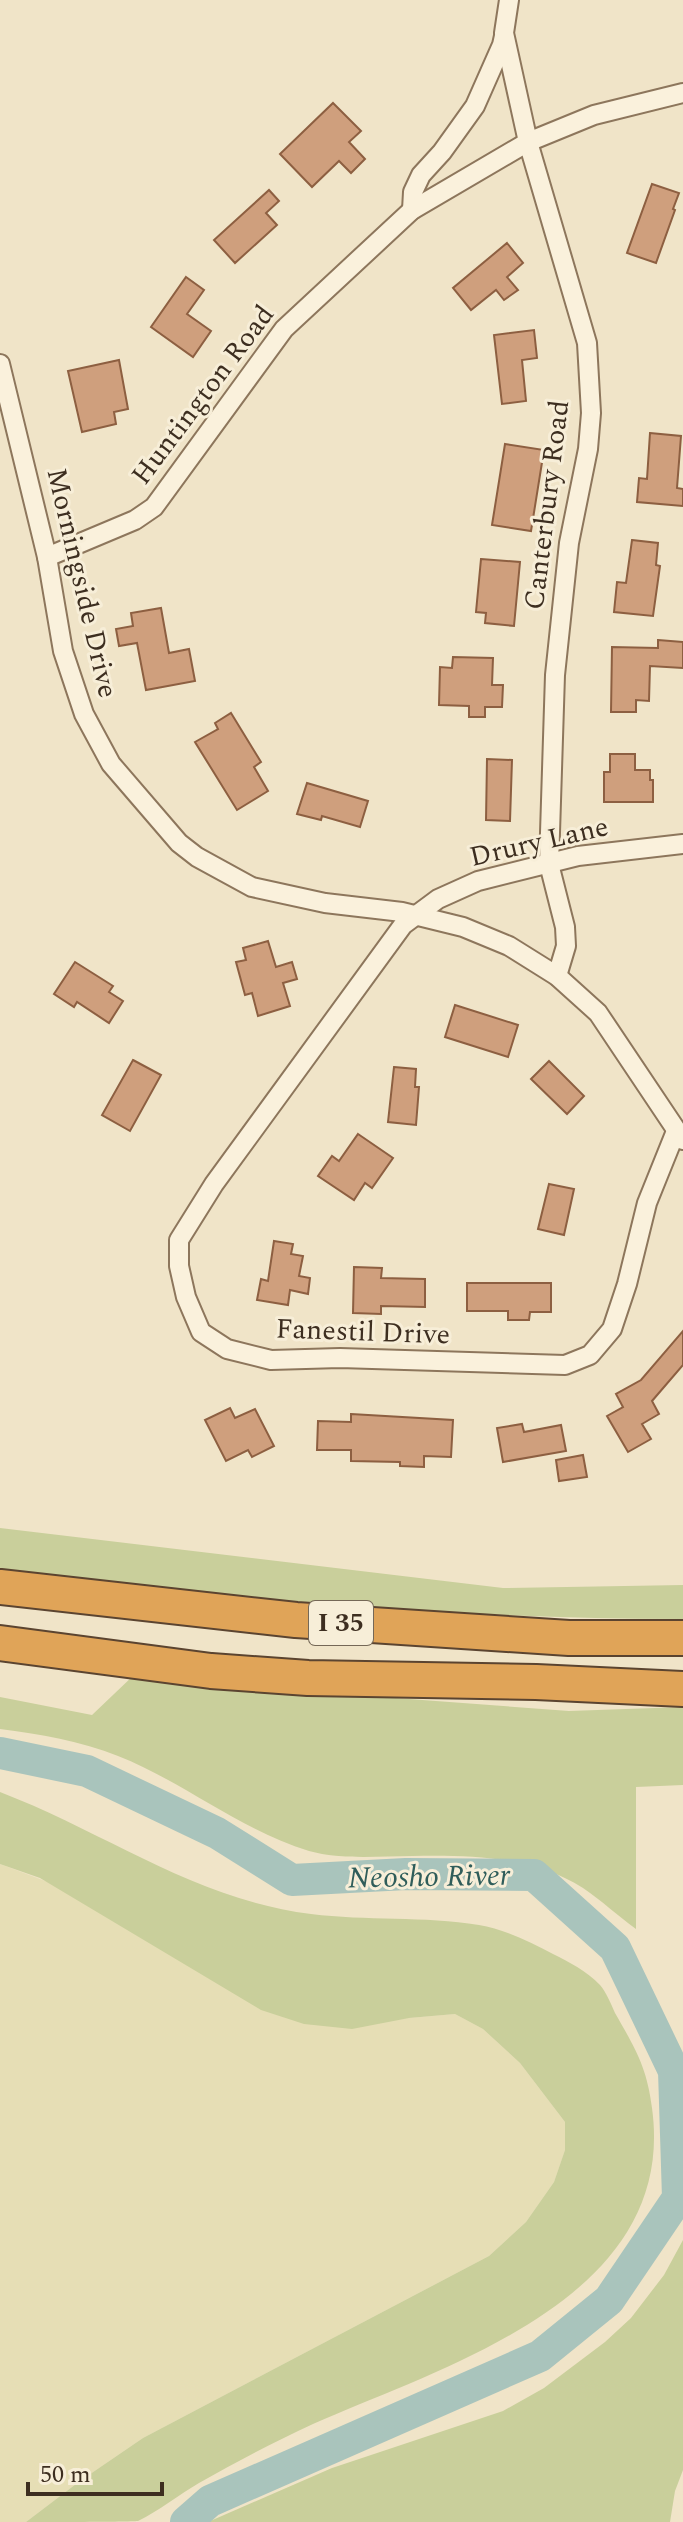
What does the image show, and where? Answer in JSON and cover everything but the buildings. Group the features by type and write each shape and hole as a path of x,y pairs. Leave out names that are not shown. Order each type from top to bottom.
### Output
{"highway":[{"name":"I 35","path":"0,1587 296,1620 569,1638 683,1638"},
{"name":"I 35","path":"0,1643 211,1671 308,1678 536,1682 683,1689"}],"street":[{"name":"Canterbury Road","path":"509,0 504,33 528,142 587,343 591,413 588,449 569,543 555,675 549,864 565,927 564,959 557,976"},
{"path":"412,210 413,192 421,175 475,106 502,45 504,33"},
{"name":"Huntington Road","path":"47,557 135,520 154,507 284,329 412,210 528,142 594,115 683,93"},
{"name":"Morningside Drive","path":"0,364 47,557 63,651 84,714 111,764 179,843 197,857 252,887 325,903 416,916 463,927 509,946 557,976 598,1013 680,1136"},
{"name":"Drury Lane","path":"416,916 438,899 478,881 578,856 683,844"},
{"name":"Fanestil Drive","path":"416,916 403,925 214,1184 179,1240 179,1266 186,1297 201,1332 227,1349 271,1360 340,1358 565,1365 590,1355 612,1329 627,1284 647,1203 680,1136"}],"shaded area":[{"path":"0,1864 409,2018 455,2014 483,2029 520,2063 565,2122 565,2150 554,2182 526,2222 489,2256 143,2438 26,2522 0,2522"}],"green space":[{"path":"0,1528 503,1588 683,1585 683,1619 512,1615 341,1606 0,1571"},
{"path":"135,1674 235,1686 569,1711 683,1707 683,1785 636,1787 636,1929 583,1888 543,1869 478,1857 347,1857 309,1851 259,1831 118,1756 60,1739 0,1729 0,1697 92,1715"},
{"path":"0,1792 189,1880 228,1894 311,1914 437,1920 488,1927 527,1941 584,1971 600,1985 629,2037 650,2094 650,2173 629,2229 592,2275 543,2315 486,2348 270,2445 199,2483 138,2521 26,2522 143,2438 489,2256 526,2222 554,2182 565,2150 565,2122 520,2063 483,2029 455,2014 409,2018 352,2029 304,2024 261,2010 40,1878 0,1864"},
{"path":"683,2240 683,2470 675,2491 670,2522 208,2522 332,2468 503,2411 544,2388 605,2342 631,2318 664,2275"}],"waterway":[{"name":"Neosho River","path":"0,1753 87,1771 217,1833 292,1880 406,1874 534,1875 615,1948 674,2071 678,2198 609,2300 540,2356 210,2501 186,2522"}]}
